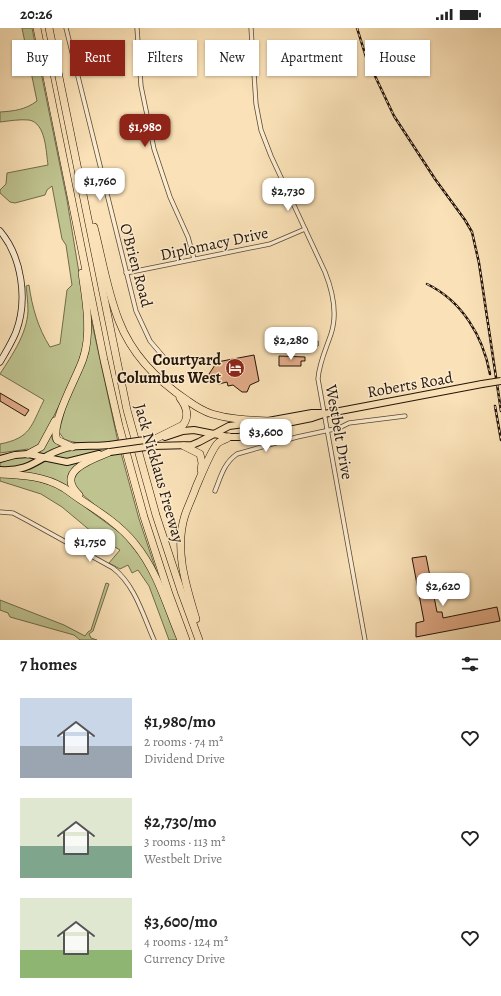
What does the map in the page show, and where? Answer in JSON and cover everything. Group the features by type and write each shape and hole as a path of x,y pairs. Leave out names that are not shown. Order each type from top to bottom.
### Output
{"highway":[{"name":"Jack Nicklaus Freeway","path":"37,28 104,360 126,456 169,594 186,640"},
{"name":"Jack Nicklaus Freeway","path":"49,28 116,357 136,446 156,515 181,592 200,640"},
{"path":"76,159 109,289 126,336 142,361 178,395 210,414 241,420 272,421"},
{"path":"28,454 41,447 62,408 83,359 87,342 86,303 73,221 71,197"},
{"path":"154,439 175,430 186,422 186,408 178,395"},
{"path":"62,408 55,436 59,441 72,446"},
{"path":"200,640 184,574 181,552 184,516 201,474 218,442 229,437"},
{"path":"184,446 200,454 202,463 201,474"},
{"path":"88,504 73,488 71,481 73,473 76,468 85,462 110,449"},
{"path":"0,474 31,476 47,480 64,488 119,528 135,543 157,580 181,640"}],"main road":[{"path":"0,231 8,242 16,260 22,286 20,316 16,331 0,362"},
{"name":"Roberts Road","path":"0,459 15,455 28,454 59,461 74,461 110,449 189,430 200,430 229,437 247,436 273,427 324,414 501,381"},
{"name":"Roberts Road","path":"0,470 23,468 59,450 72,446 110,449 153,446 184,446 196,444 226,428 238,424 272,421 312,413 324,414"}],"street":[{"name":"O'Brien Road","path":"66,28 136,311 150,340 167,360"},
{"path":"137,28 141,86 152,144 170,197 188,237 194,259"},
{"name":"Westbelt Drive","path":"251,28 256,104 261,130 270,156 330,282 334,300 333,328 319,370 318,379 366,640"},
{"name":"Diplomacy Drive","path":"126,273 270,244 305,229"},
{"path":"216,491 224,468 229,460 237,454 338,428 355,422 405,416"},
{"path":"0,512 13,513 123,575 130,586 154,640"}],"green space":[{"path":"22,28 32,28 34,40 24,40"},
{"path":"32,76 42,76 67,200 82,291 85,321 84,344 76,371 40,444 29,450 0,453 0,444 18,438 29,430 44,400 0,374 18,344 25,328 28,311 26,286 29,285 36,317 50,347 60,344 67,290 72,285 66,245 62,239 52,186 47,190 45,195 15,203 10,202 0,193 0,190 6,184 7,173 48,165 46,146 42,132 35,122 29,120 14,120 0,122 0,112 19,110 37,101"},
{"path":"90,314 118,442 98,444 77,443 64,439 59,432 65,409 84,363"},
{"path":"51,434 53,441 61,447 45,455 37,453"},
{"path":"110,448 111,450 70,459 53,457 67,450"},
{"path":"121,453 139,519 157,573 106,514 78,491 74,483 75,475 87,464 95,460"},
{"path":"16,457 38,459 16,467 0,468 0,463"},
{"path":"46,461 64,464 78,463 75,467 73,491 18,472 31,469"},
{"path":"0,476 29,478 59,488 123,535 148,566 178,640 169,640 149,586 138,570 132,573 128,565 120,569 109,563 120,550 98,537 62,507 41,494 0,481"},
{"path":"106,583 109,584 93,631 89,634 91,638 97,640 80,640 74,635 10,617 8,613 0,610 0,600 64,625 85,636 91,630"}],"building":[{"path":"318,341 318,346 271,348 271,343"},
{"name":"Courtyard Columbus West","path":"254,355 259,381 250,385 247,392 242,392 233,385 228,386 227,382 219,384 213,379 209,380 209,374 217,362"},
{"path":"279,356 305,357 305,361 301,361 301,366 279,366"},
{"path":"0,393 29,410 25,416 0,401"},
{"path":"426,556 437,612 442,612 443,618 497,607 500,621 416,637 416,623 424,621 412,558"}],"railway":[{"path":"357,28 366,57 394,116 472,232 479,263 501,411"},
{"path":"427,284 451,300 469,321 482,346 490,374"},
{"path":"495,406 501,440"}],"place":[{"name":"Courtyard Columbus West","path":"235,368"}]}
